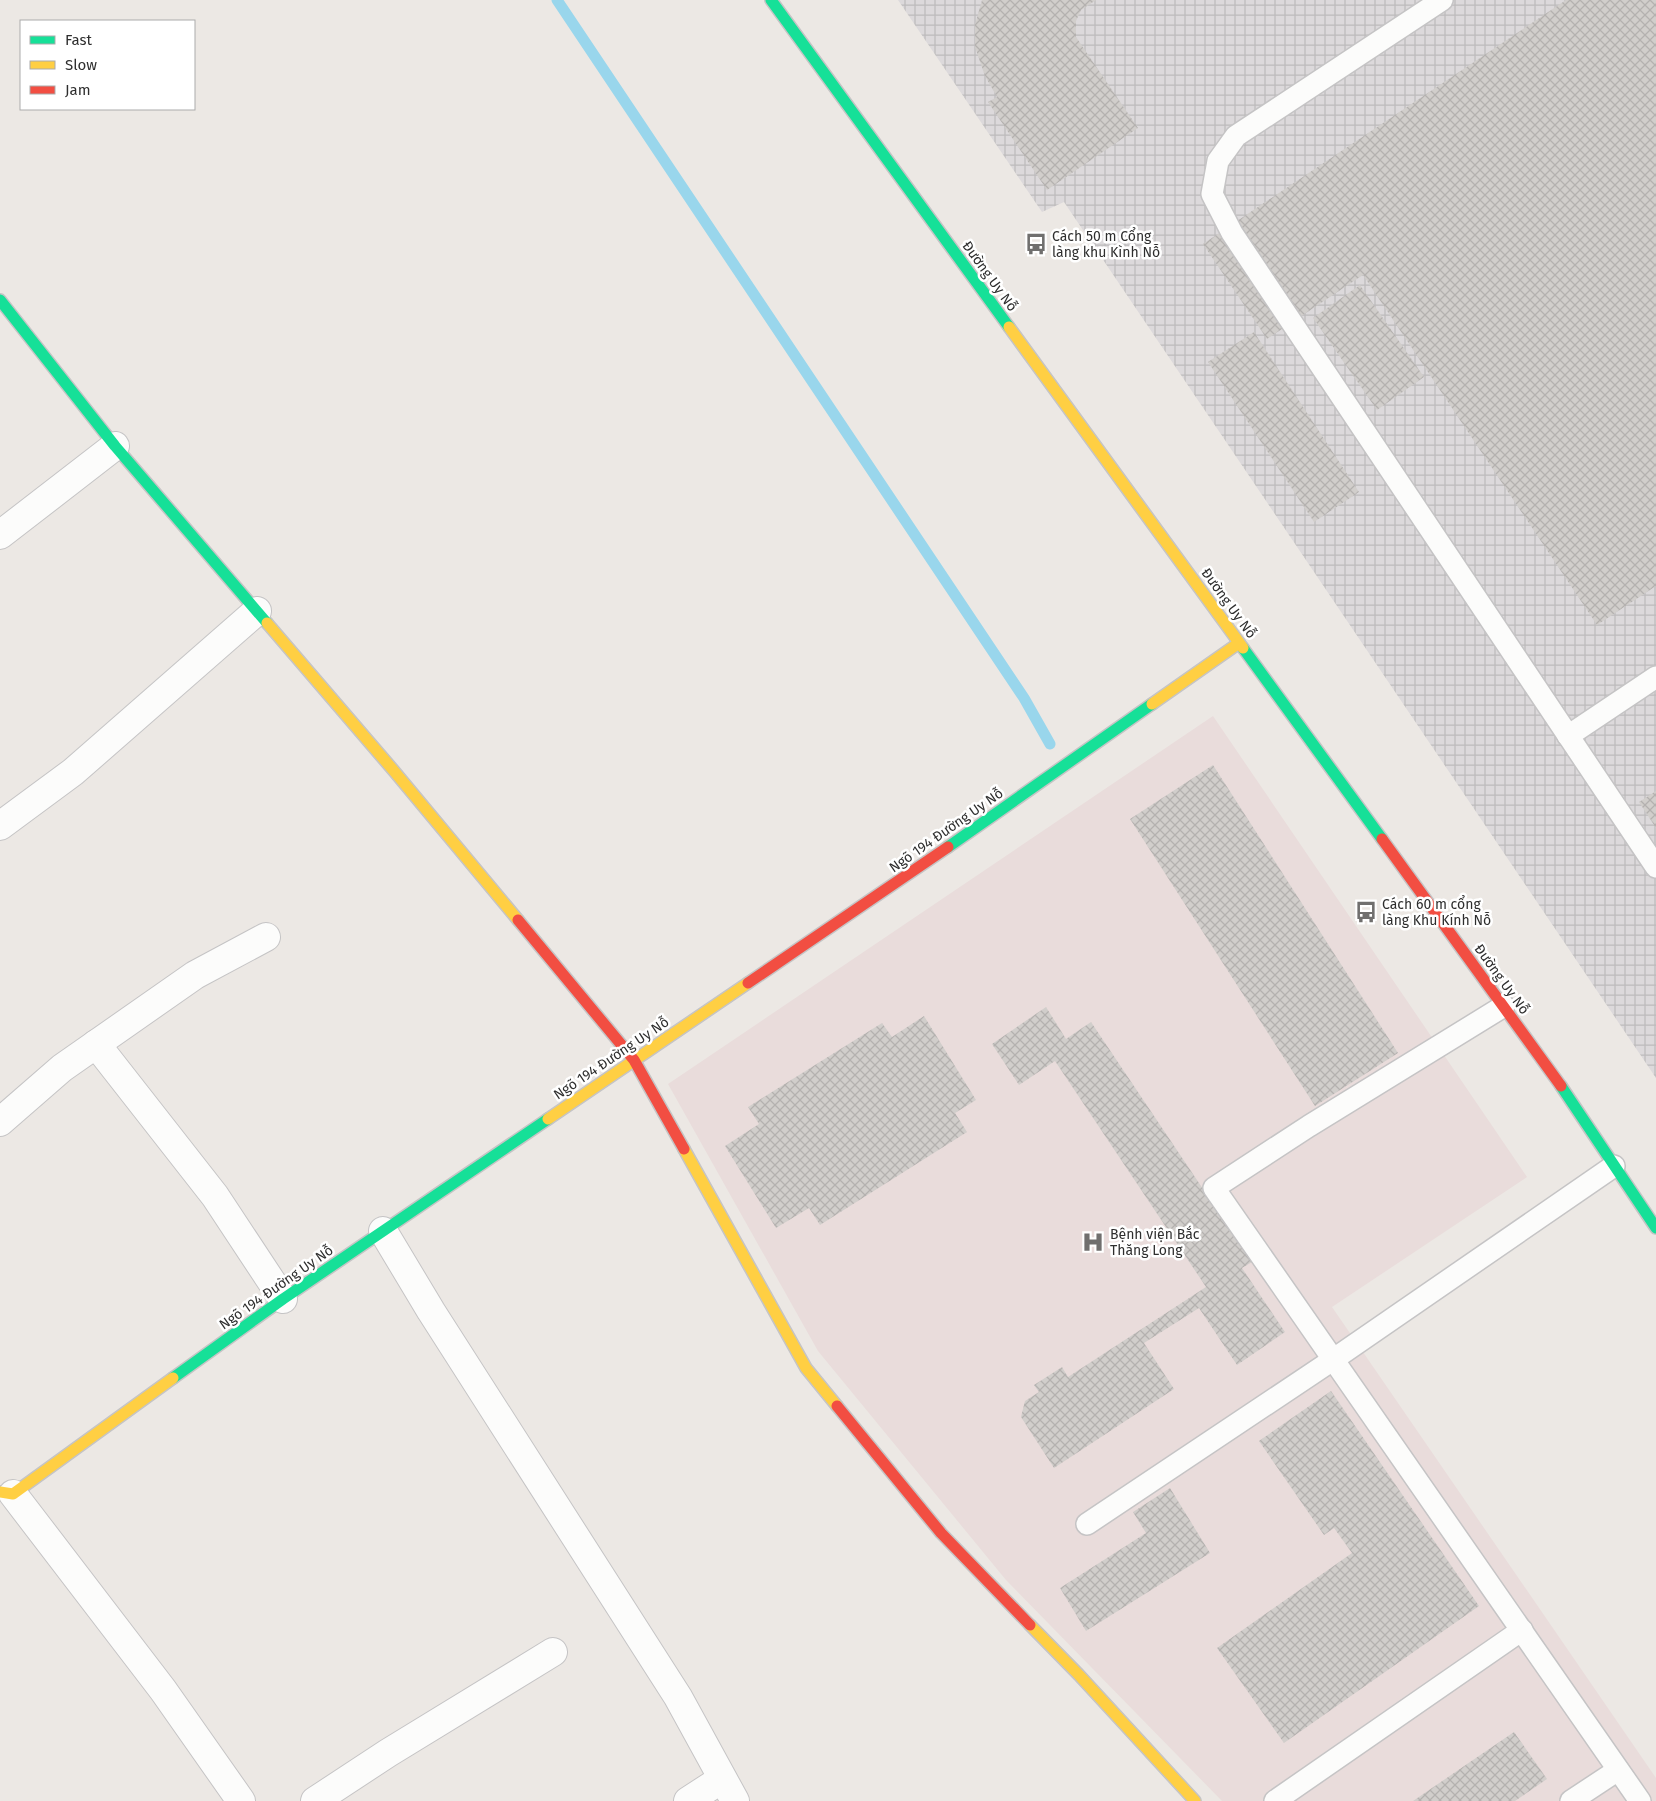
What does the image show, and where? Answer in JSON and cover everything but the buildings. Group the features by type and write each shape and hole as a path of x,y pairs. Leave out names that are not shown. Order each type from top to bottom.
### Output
{"street":[{"name":"Đường Uy Nỗ","path":"771,0 1504,1006 1580,1113 1656,1228"},
{"path":"0,300 115,446 394,771 634,1060 806,1368 941,1533 1079,1675 1195,1801"},
{"path":"0,535 115,446"},
{"path":"0,826 73,772 257,611"},
{"name":"Ngõ 194 Đường Uy Nỗ","path":"6,1493 283,1299 938,855 1239,643"},
{"path":"0,1122 62,1068 195,975 266,937"},
{"path":"96,1044 215,1196 283,1299"},
{"path":"383,1231 431,1310 678,1697 729,1790 688,1801"},
{"path":"6,1493 162,1690 241,1801"},
{"path":"315,1801 388,1753 552,1652"}],"lane":[{"path":"1442,0 1236,136 1218,161 1212,194 1232,233 1656,867"},
{"path":"1568,736 1656,678"},
{"path":"1504,1006 1309,1126 1214,1188 1640,1801"},
{"path":"1087,1524 1334,1359 1614,1166"},
{"path":"1275,1801 1522,1630"},
{"path":"1571,1801 1618,1770"}],"shaded area":[{"path":"898,0 1656,0 1656,1078 1064,202 1042,212"},
{"name":"Bệnh viện Bắc Thăng Long","path":"1213,716 1527,1177 1332,1307 1656,1778 1656,1801 1222,1801 1006,1580 818,1351 668,1084"}],"waterway":[{"path":"557,0 1024,698 1050,744"}],"traffic: fast":[{"path":"771,0 1009,327"},
{"path":"0,300 115,446 267,623"},
{"path":"1243,648 1382,839"},
{"path":"948,847 1152,704"},
{"path":"1561,1086 1656,1228"},
{"path":"173,1378 283,1299 548,1119"}],"traffic: slow":[{"path":"1009,327 1243,648"},
{"path":"267,623 518,920"},
{"path":"1152,704 1239,643"},
{"path":"548,1119 748,983"},
{"path":"684,1149 806,1368 837,1406"},
{"path":"0,1492 13,1494 173,1378"},
{"path":"1030,1625 1079,1675 1195,1801"}],"traffic: jam":[{"path":"1382,839 1561,1086"},
{"path":"748,983 948,847"},
{"path":"518,920 634,1060 684,1149"},
{"path":"837,1406 941,1533 1030,1625"}],"place":[{"name":"Cách 50 m Cổng làng khu Kình Nỗ","path":"1036,244"},
{"name":"Cách 60 m cổng làng Khu Kính Nỗ","path":"1366,912"},
{"name":"Bệnh viện Bắc Thăng Long","path":"1093,1242"}]}
